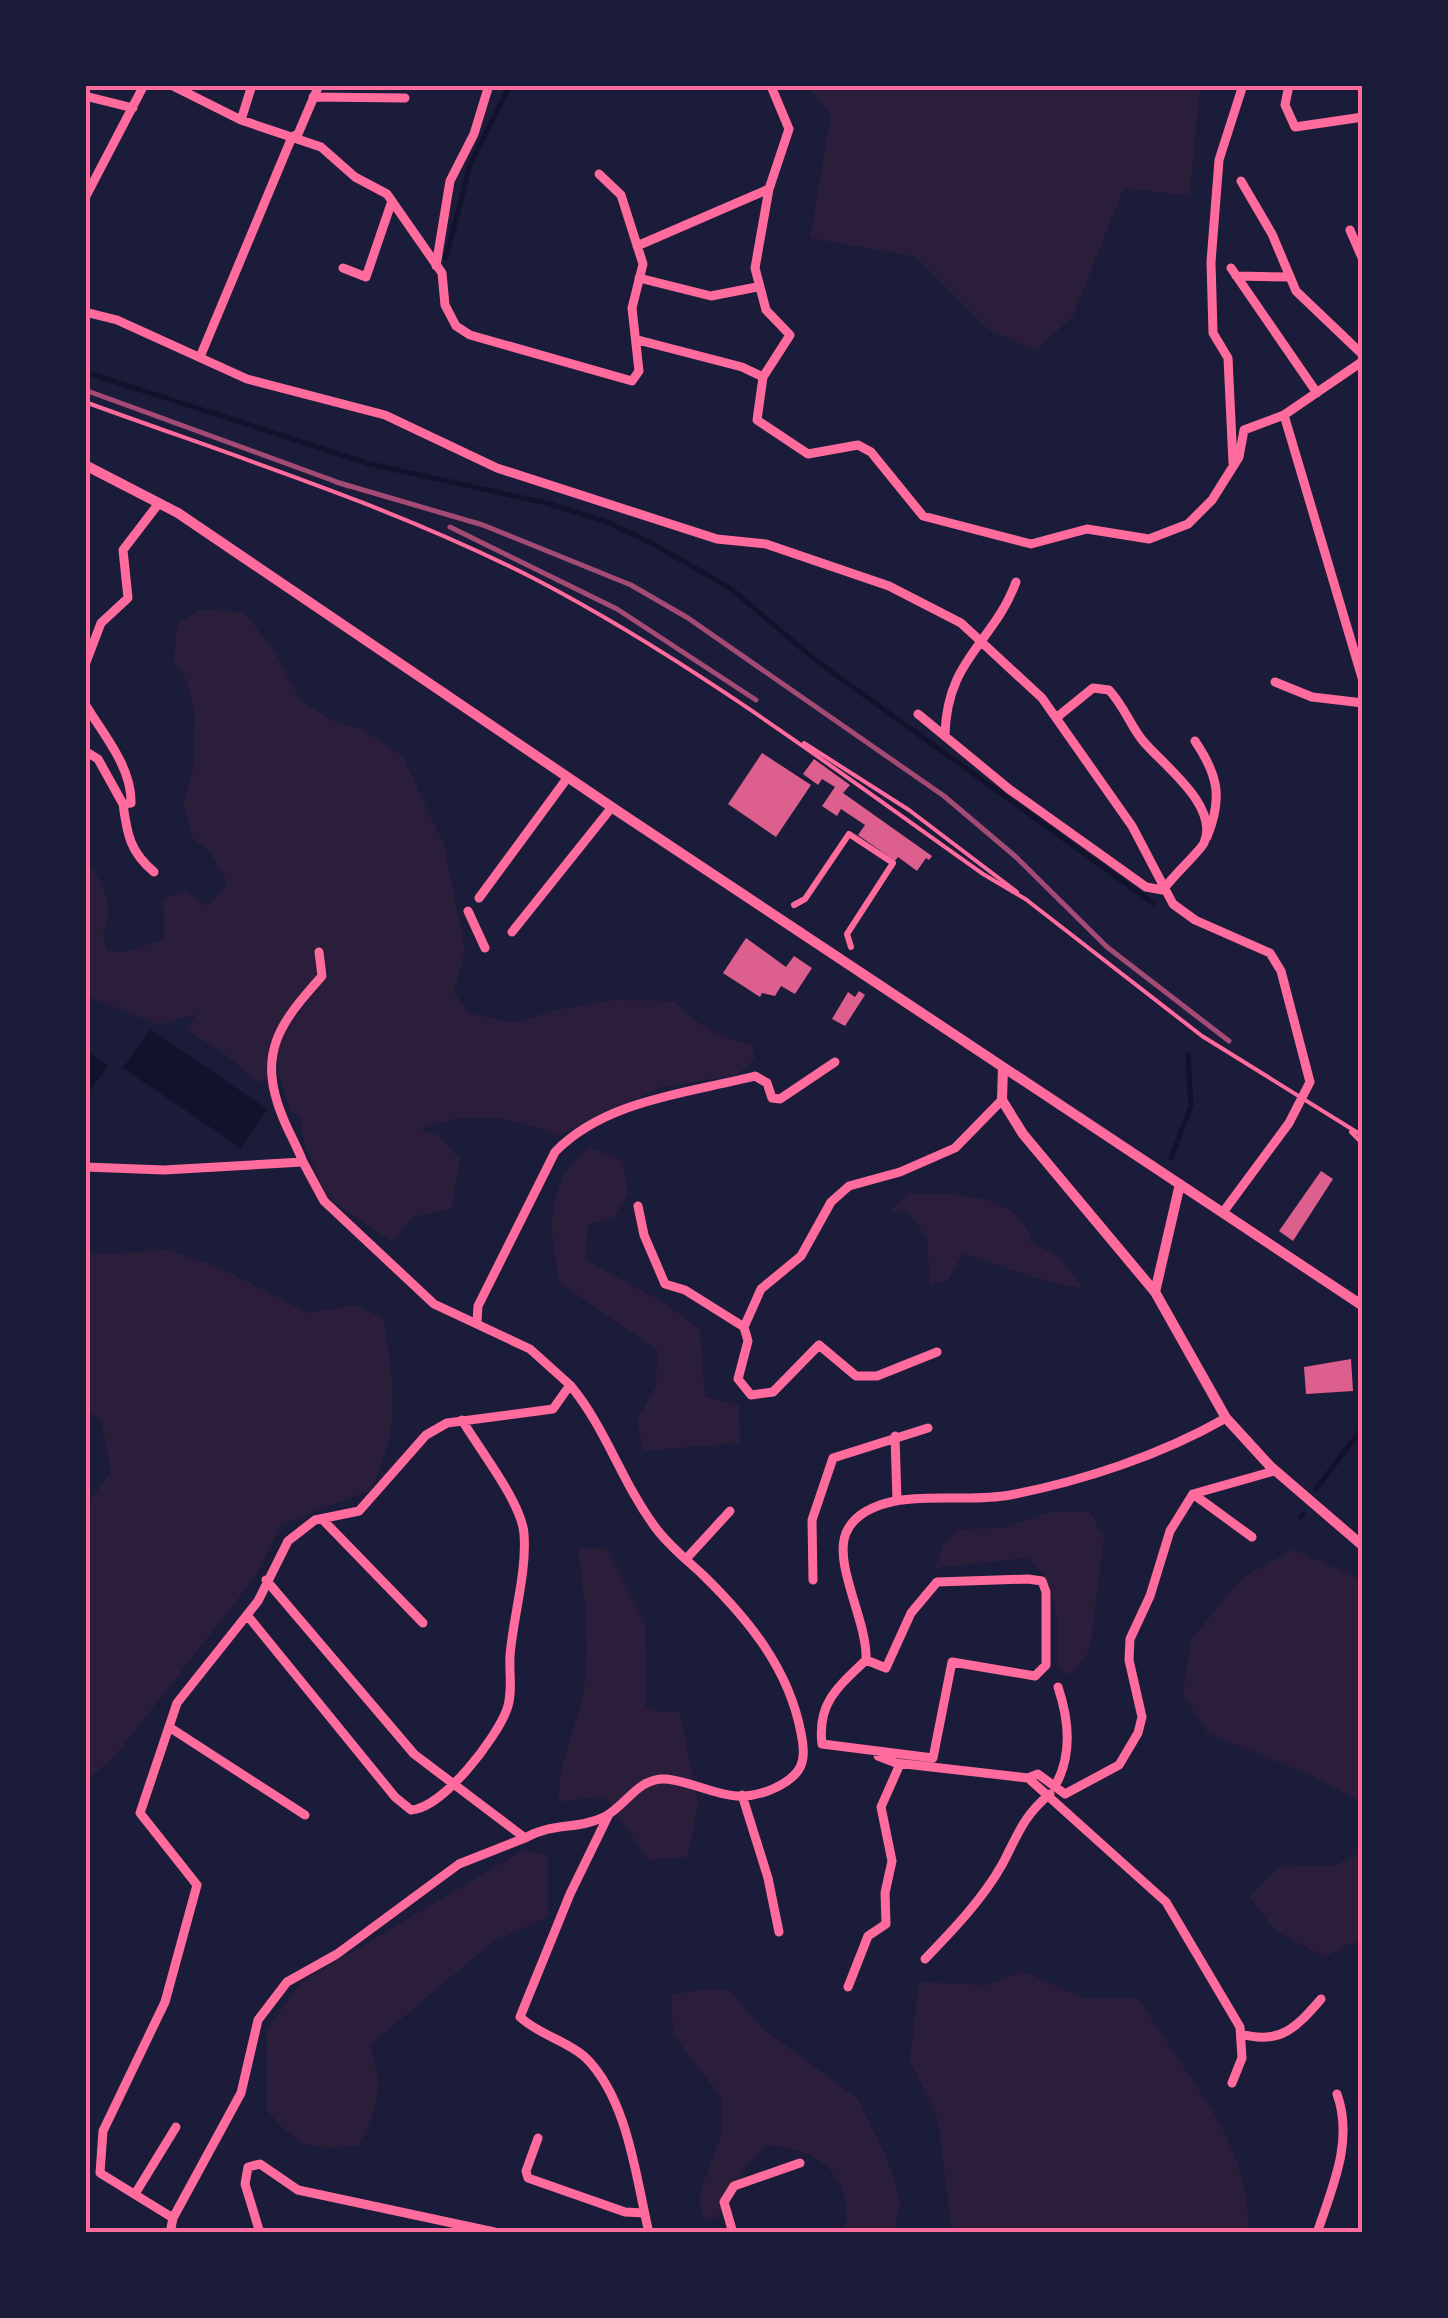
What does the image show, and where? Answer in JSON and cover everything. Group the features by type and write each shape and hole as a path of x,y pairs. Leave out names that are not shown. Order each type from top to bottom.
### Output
{"street":[{"path":"85,198 144,85"},
{"path":"171,85 241,120 320,147 354,178 387,194 442,273 445,305 456,326 470,335 632,380 639,371 632,308 642,264 621,195 599,174"},
{"path":"241,120 252,85"},
{"path":"200,356 292,137 298,134 319,85"},
{"path":"436,266 450,180 474,134 490,85"},
{"path":"1233,466 1228,358 1214,334 1211,262 1219,160 1243,85"},
{"path":"1289,85 1285,105 1296,127 1363,117"},
{"path":"772,86 788,129 758,237 757,287 766,310 790,336 763,377 758,420 808,454 858,445 870,452 923,516 1031,544 1087,529 1149,539 1188,524 1212,500 1233,466 1244,430 1284,415 1363,358 1296,291 1272,234 1241,181"},
{"path":"85,96 132,108"},
{"path":"313,97 405,98"},
{"path":"637,246 769,190"},
{"path":"343,268 366,277 392,202"},
{"path":"1350,230 1363,260"},
{"path":"1288,277 1233,272 1317,393"},
{"path":"639,278 712,296 757,287"},
{"path":"85,312 117,320 247,379 385,414 497,468 718,539 766,544 889,586 948,614 1042,698 1132,826 1163,890 1194,920 1270,953 1281,970 1310,1082 1302,1102 1224,1211"},
{"path":"638,340 742,367 763,377"},
{"path":"1284,415 1363,681"},
{"path":"85,464 159,502 1363,1306"},
{"path":"85,665 102,623 128,598 124,550 159,502"},
{"path":"945,736 954,688 966,658 999,622 1016,582"},
{"path":"1275,682 1312,697 1363,702"},
{"path":"1056,718 1093,688 1108,690 1133,719 1140,737 1192,791 1205,822 1204,844"},
{"path":"85,704 122,763 132,788 131,803 124,804"},
{"path":"918,714 1009,789 1146,887 1163,890"},
{"path":"1163,890 1204,844 1212,824 1215,770 1195,742"},
{"path":"85,751 98,759 124,804 128,838 137,858 154,872"},
{"path":"479,898 568,778"},
{"path":"512,932 612,807"},
{"path":"794,905 805,899 848,834 893,864 848,934 850,946"},
{"path":"468,911 485,948"},
{"path":"170,2233 173,2218 241,2093 258,2020 286,1982 337,1954 459,1864 548,1825 576,1825 611,1812 644,1783 666,1779 703,1792 742,1795 774,1788 797,1775 806,1758 796,1706 779,1664 723,1595 656,1529 595,1414 570,1384 530,1349 434,1304 324,1201 282,1117 271,1060 276,1032 322,976 319,952"},
{"path":"477,1322 478,1306 555,1152 574,1132 671,1092 755,1076 767,1083 772,1098 780,1099 835,1062"},
{"path":"1003,1066 1002,1100 1023,1134 1156,1292 1226,1418 1274,1471 1363,1546"},
{"path":"936,1352 877,1376 856,1376 819,1345 774,1392 751,1395 738,1380 748,1341 744,1326 761,1289 801,1256 831,1202 849,1186 900,1172 955,1148 1002,1100"},
{"path":"85,1167 164,1170 303,1162"},
{"path":"1156,1292 1180,1184"},
{"path":"638,1206 644,1235 665,1284 685,1290 744,1326"},
{"path":"173,2218 100,2173 103,2131 165,2002 197,1885 140,1813 177,1703 247,1615 288,1541 322,1519 359,1511 426,1434 446,1422 554,1409 570,1384"},
{"path":"866,1660 864,1631 844,1555 844,1536 854,1520 870,1508 898,1500 1009,1495 1182,1443 1226,1418"},
{"path":"247,1615 395,1797 411,1810 426,1809 498,1731 510,1704 510,1660 524,1533 514,1506 462,1420"},
{"path":"814,1580 812,1520 833,1458 928,1428"},
{"path":"895,1436 898,1500"},
{"path":"1052,1790 1065,1794 1119,1765 1138,1733 1142,1717 1131,1677 1130,1640 1150,1596 1170,1532 1193,1494 1274,1471"},
{"path":"1193,1494 1252,1537"},
{"path":"686,1558 730,1510"},
{"path":"322,1519 423,1623"},
{"path":"266,1580 414,1754 524,1838"},
{"path":"804,1746 822,1744 933,1758 952,1662 1035,1676 1046,1665 1046,1592 1042,1581 936,1582 910,1613 886,1668 866,1660"},
{"path":"822,1744 821,1715 830,1694 866,1660"},
{"path":"924,1959 982,1893 1003,1862 1017,1828 1052,1790 1064,1770 1069,1720 1058,1687"},
{"path":"169,1727 306,1815"},
{"path":"870,1752 900,1764 1028,1778 1038,1774 1166,1902 1241,2034 1242,2058 1232,2084"},
{"path":"848,1987 868,1936 886,1924 885,1893 892,1861 881,1807 900,1764"},
{"path":"742,1795 768,1878 778,1932"},
{"path":"611,1812 570,1894 520,2017 585,2058 611,2097 648,2233"},
{"path":"1241,2034 1259,2039 1285,2035 1321,1999"},
{"path":"1317,2233 1344,2144 1346,2119 1337,2094"},
{"path":"134,2194 176,2127"},
{"path":"538,2138 526,2171 528,2178 625,2212 644,2212"},
{"path":"733,2233 724,2202 734,2186 800,2163"},
{"path":"260,2233 245,2184 248,2167 260,2164 298,2190 498,2233"}],"lane":[{"path":"85,402 364,504 483,554 626,629 790,737 982,874 1027,900"},
{"path":"790,737 845,766 989,866 1202,1036 1302,1102 1363,1136"},
{"path":"1351,1132 1363,1144"}],"shaded area":[{"path":"807,85 1200,85 1190,196 1124,188 1073,316 1036,351 989,330 916,257 810,238 831,115"},
{"path":"199,610 244,612 273,649 301,701 335,722 362,729 402,756 444,844 465,950 454,992 468,1013 515,1023 555,1010 614,1000 674,1001 710,1029 752,1045 755,1059 737,1075 659,1088 559,1136 507,1120 473,1117 420,1130 437,1134 460,1159 452,1209 412,1217 392,1242 326,1197 305,1145 299,1114 291,1112 278,1075 276,1044 275,1078 258,1082 221,1051 187,1031 196,1014 159,1025 85,995 85,861 106,895 108,914 103,934 108,951 127,952 164,939 163,899 185,891 208,906 228,884 209,850 193,839 183,804 194,765 195,715 186,679 174,662 177,624","holes":["323,964 329,973 277,1042 285,1022 322,976"]},
{"path":"150,1029 267,1109 241,1148 123,1068"},
{"path":"85,1049 108,1066 85,1098"},
{"path":"589,1147 623,1161 628,1193 614,1218 588,1225 586,1260 666,1304 700,1330 705,1397 739,1405 740,1443 643,1451 637,1420 656,1386 657,1350 560,1283 556,1264 552,1227 557,1193 574,1161"},
{"path":"909,1193 963,1195 999,1204 1025,1225 1031,1242 1058,1256 1084,1288 963,1254 948,1280 930,1285 927,1238 909,1213 890,1210"},
{"path":"169,1250 223,1269 308,1313 356,1305 384,1319 393,1406 388,1444 371,1490 281,1525 255,1577 115,1756 85,1782 85,1507 111,1472 101,1420 85,1407 85,1255"},
{"path":"1051,1512 1090,1512 1104,1537 1090,1650 1070,1675 1057,1665 1057,1620 1052,1594 1039,1569 1027,1558 935,1568 943,1545 958,1529 1001,1528"},
{"path":"607,1547 645,1623 646,1707 661,1712 680,1711 698,1806 687,1857 648,1860 605,1796 559,1802 559,1786 582,1696 586,1664 586,1615 578,1549"},
{"path":"1294,1549 1363,1581 1363,1803 1314,1777 1208,1733 1183,1694 1191,1639 1243,1577"},
{"path":"524,1850 548,1855 548,1917 494,1941 370,2045 377,2073 377,2097 358,2146 316,2147 288,2133 267,2111 267,2030 301,1982"},
{"path":"1363,1851 1363,1937 1325,1957 1276,1931 1249,1897 1279,1867 1334,1866"},
{"path":"1022,1971 1083,1998 1139,1998 1226,2136 1246,2198 1249,2233 952,2233 938,2120 910,2061 919,1982 988,1985"},
{"path":"703,1989 729,1990 762,2028 857,2098 887,2158 901,2202 894,2233 837,2233 847,2223 842,2189 835,2176 801,2151 767,2145 749,2163 717,2217 703,2221 699,2195 721,2135 721,2097 673,2035 671,1995"}],"building":[{"path":"762,753 811,785 776,837 728,804"},
{"path":"814,759 850,785 843,793 932,856 929,860 926,858 917,871 898,857 895,861 858,835 865,825 841,809 837,816 822,806 835,787 822,779 818,785 803,774"},
{"path":"746,938 786,967 794,956 812,968 795,994 781,986 775,996 762,993 760,997 723,973"},
{"path":"859,991 865,995 845,1026 832,1019 848,992 855,997"},
{"path":"1321,1171 1333,1179 1293,1241 1279,1231"},
{"path":"1351,1359 1353,1391 1306,1394 1304,1367"}],"waterway":[{"path":"446,258 470,165 510,85"},
{"path":"85,372 370,464 546,503 605,521 655,545 730,588 818,662 1153,903"},
{"path":"1171,1158 1191,1106 1188,1055"},
{"path":"1316,1489 1363,1427"}],"railway":[{"path":"85,390 348,486"},
{"path":"336,482 483,525 631,585 688,618 944,796 1016,857 1107,947 1229,1041"},
{"path":"450,527 617,609 756,700"}]}
